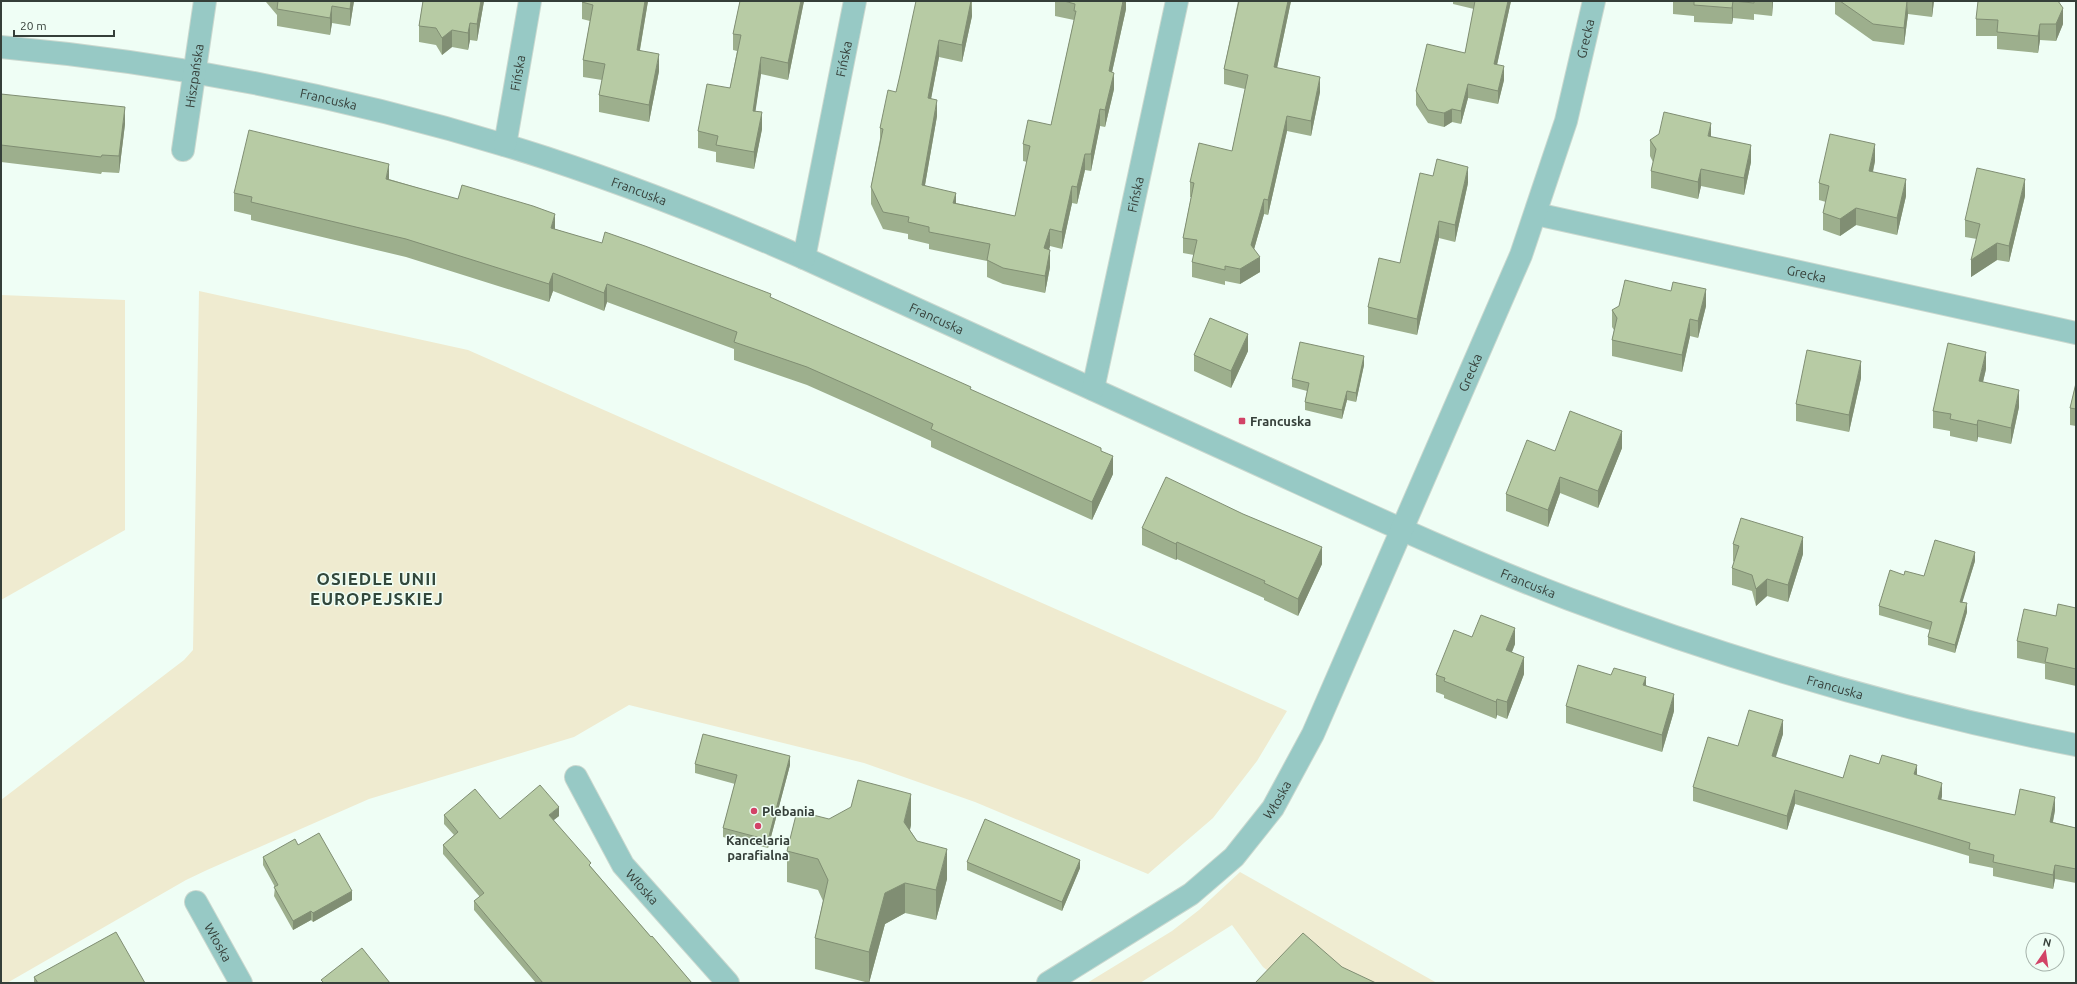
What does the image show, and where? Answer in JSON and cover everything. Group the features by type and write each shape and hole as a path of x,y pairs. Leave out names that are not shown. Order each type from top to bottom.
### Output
{"street":[{"name":"Hiszpańska","path":"184,150 205,1"},
{"name":"Fińska","path":"505,145 530,1"},
{"name":"Fińska","path":"804,258 855,1"},
{"name":"Fińska","path":"1093,389 1177,1"},
{"name":"Grecka","path":"1402,530 1513,275 1536,214 1574,91 1594,1"},
{"name":"Francuska","path":"1,47 128,62 195,72 325,98 438,126 505,145 660,198 804,258 1402,530 1568,598 1709,648 1792,674 1924,711 2076,745"},
{"name":"Grecka","path":"1536,214 2076,333"},
{"name":"Włoska","path":"1048,983 1191,894 1239,851 1273,808 1313,734 1402,530"},
{"name":"Włoska","path":"576,777 623,865 728,983"},
{"name":"Włoska","path":"196,902 241,983"}],"shaded area":[{"path":"199,291 468,350 1287,711 1257,761 1213,818 1148,874 975,802 864,763 629,705 574,737 369,799 207,870 186,880 7,983 1,983 1,800 184,660 193,650"},
{"path":"1,295 125,300 125,530 1,600"},
{"path":"1240,872 1437,983 1283,983 1263,967 1232,925 1140,983 1087,983 1172,931 1199,910"}],"building":[{"path":"278,1 351,1 350,9 332,6 330,18 277,9"},
{"path":"423,1 481,1 477,24 470,23 468,33 452,30 442,38 436,28 419,26"},
{"path":"582,1 645,1 637,50 659,54 649,105 599,95 605,64 583,60 593,5"},
{"path":"740,1 801,1 788,63 761,57 753,111 762,112 754,152 716,145 718,136 698,131 707,84 730,88 741,35 733,34"},
{"path":"916,1 971,1 962,45 939,40 928,98 937,100 922,185 956,193 953,203 1015,216 1030,146 1023,144 1028,120 1051,125 1076,11 1074,11 1075,4 1064,1 1123,1 1109,71 1114,73 1105,110 1100,109 1091,154 1085,154 1077,187 1072,186 1062,232 1050,229 1044,248 1050,250 1045,276 1003,268 987,260 990,244 929,232 929,227 908,222 909,217 883,212 871,187 883,129 880,128 888,90 896,92"},
{"path":"1239,1 1288,1 1274,67 1320,77 1311,121 1287,116 1268,200 1264,199 1251,245 1260,257 1240,269 1225,266 1225,270 1192,262 1197,240 1183,238 1194,183 1190,182 1199,143 1232,151 1248,75 1224,69"},
{"path":"1475,1 1508,1 1494,64 1504,66 1498,91 1468,84 1461,111 1452,109 1444,113 1428,110 1416,91 1427,44 1465,53"},
{"path":"1694,1 1733,1 1732,8 1694,5"},
{"path":"1733,1 1754,1 1754,3"},
{"path":"1840,1 1907,1 1904,28 1873,24"},
{"path":"1978,1 2058,1 2063,8 2056,24 2040,24 2038,36 1997,32 1998,20 1976,19"},
{"path":"1,94 125,107 119,156 102,155 101,157 1,145"},
{"path":"1664,112 1711,123 1708,136 1751,145 1744,178 1701,169 1698,182 1651,171 1656,149 1650,140 1659,134"},
{"path":"249,130 389,164 386,179 458,199 462,185 533,206 555,214 551,228 602,243 605,232 645,246 771,294 770,297 971,387 970,389 1101,448 1101,451 1113,456 1092,502 931,429 933,424 870,395 807,367 734,342 737,332 607,284 604,293 553,273 549,284 406,239 251,202 252,197 234,193"},
{"path":"1830,134 1875,144 1869,171 1906,179 1897,218 1856,208 1840,219 1823,213 1829,186 1819,183"},
{"path":"1437,159 1468,167 1455,225 1439,221 1417,319 1368,307 1379,258 1400,263 1420,173 1433,176"},
{"path":"1977,168 2025,179 2009,246 1997,243 1971,260 1980,224 1965,220"},
{"path":"1625,280 1671,291 1673,282 1706,289 1698,321 1690,319 1682,355 1612,340 1617,318 1612,310 1619,306"},
{"path":"1210,318 1248,334 1231,371 1194,355"},
{"path":"1300,342 1364,356 1356,393 1347,391 1342,410 1305,402 1309,383 1292,379"},
{"path":"1948,343 1986,352 1979,381 2019,390 2011,428 1978,420 1977,425 1950,419 1951,414 1933,411"},
{"path":"1807,350 1861,361 1849,415 1796,404"},
{"path":"2076,383 2076,409 2070,408"},
{"path":"1570,411 1622,431 1598,491 1560,477 1548,510 1506,494 1527,440 1555,451"},
{"path":"1166,477 1243,514 1322,547 1298,599 1264,583 1265,581 1177,542 1176,544 1142,528"},
{"path":"1741,518 1803,537 1788,585 1767,579 1756,589 1752,575 1732,568 1739,546 1733,544"},
{"path":"1935,540 1975,552 1960,602 1967,603 1955,645 1928,637 1932,622 1879,606 1890,570 1904,575 1905,571 1924,576"},
{"path":"2058,604 2076,608 2076,669 2045,662 2048,648 2017,641 2024,609 2056,616"},
{"path":"1481,615 1515,628 1506,650 1524,657 1507,702 1497,699 1496,702 1444,681 1445,678 1436,675 1454,630 1472,637"},
{"path":"1578,665 1611,675 1614,668 1646,677 1643,685 1674,694 1662,735 1566,706"},
{"path":"1749,710 1783,720 1772,756 1843,778 1850,755 1879,764 1882,755 1917,765 1914,774 1942,783 1938,799 2015,815 2020,789 2055,797 2050,822 2076,828 2076,869 2055,865 2053,875 1993,862 1994,855 1969,849 1970,843 1795,790 1787,816 1693,787 1708,737 1738,746"},
{"name":"Plebania","path":"703,734 790,756 768,840 723,828 737,775 695,764"},
{"path":"858,780 911,794 904,822 917,841 947,849 936,890 905,883 885,893 869,952 815,938 828,880 818,859 787,851 797,811 829,819 851,807"},
{"path":"540,785 559,807 549,815 591,863 589,865 692,983 543,983 474,901 484,893 443,845 458,832 444,815 475,789 500,819"},
{"path":"985,819 1080,860 1062,902 967,862"},
{"path":"319,833 352,891 313,913 311,911 293,921 274,887 278,885 263,857 295,839 298,845"},
{"path":"116,932 145,983 38,983 34,977"},
{"path":"1303,933 1342,967 1376,983 1255,983"},
{"path":"362,948 390,983 324,983 321,980"}],"place":[{"name":"Francuska","path":"1242,421"},
{"name":"Plebania","path":"754,811"},
{"name":"Kancelaria parafialna","path":"758,826"}],"district":[{"name":"OSIEDLE UNII EUROPEJSKIEJ","path":"377,588"}]}
